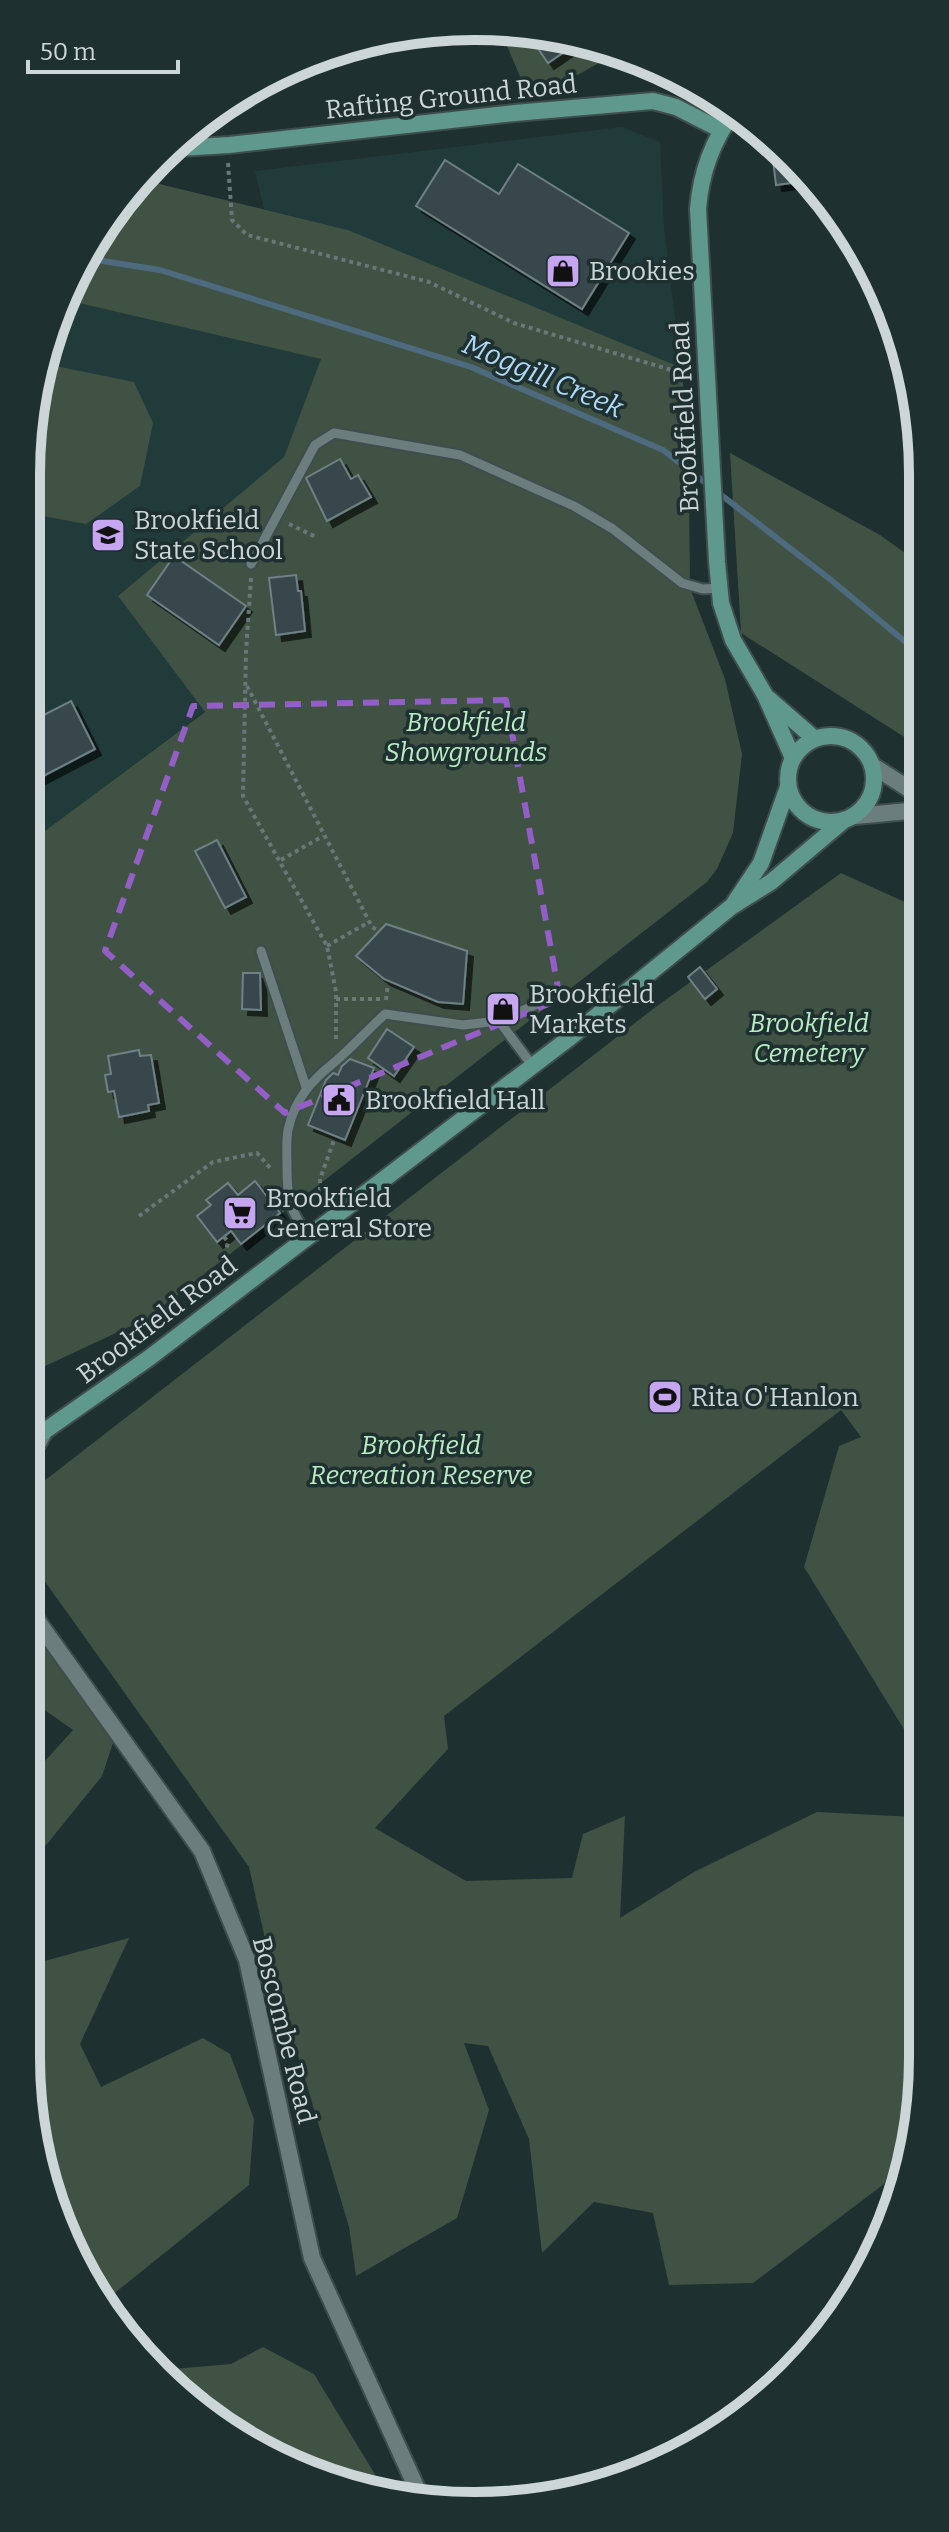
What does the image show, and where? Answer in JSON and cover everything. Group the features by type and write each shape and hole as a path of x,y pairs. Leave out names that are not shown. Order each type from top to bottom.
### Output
{"main road":[{"name":"Rafting Ground Road","path":"189,147 653,101 676,107 721,130"},
{"name":"Brookfield Road","path":"727,121 704,167 698,209 721,603 733,640 765,695 793,758"},
{"name":"Brookfield Road","path":"765,695 815,739"},
{"path":"843,737 856,743 873,766 875,780 866,806 849,819 828,823 814,820 802,812 788,787 788,772 793,758 802,747 815,739 843,737"},
{"name":"Brookfield Road","path":"731,907 761,863 788,787"},
{"name":"Brookfield Road","path":"40,1436 149,1358 849,819"}],"street":[{"path":"873,766 909,789"},
{"path":"849,819 909,811"},
{"path":"40,1439 43,1434"},
{"name":"Boscombe Road","path":"40,1625 202,1851 247,1960 312,2258 417,2488"}],"lane":[{"path":"251,564 315,445 334,433 460,455 574,506 613,529 682,583 703,589 720,588"},
{"path":"261,951 306,1087"},
{"path":"308,1235 295,1218 287,1187 288,1131 306,1087 385,1014 463,1025 499,1021 551,998"},
{"path":"499,1021 532,1065"}],"path":[{"path":"229,145 228,190 232,220 247,235 429,282 514,323 688,375"},
{"path":"275,518 316,537"},
{"path":"251,564 243,796 327,946 336,999 336,1060"},
{"path":"246,683 323,836 369,922 377,930"},
{"path":"281,860 323,836"},
{"path":"327,946 369,922"},
{"path":"336,999 386,999"},
{"path":"320,1199 320,1179 334,1140"},
{"path":"139,1216 213,1162 257,1153 287,1187"},
{"path":"224,1237 228,1242 225,1255 233,1264"}],"highlighted area":[{"path":"506,700 560,999 285,1113 105,951 193,706"}],"shaded area":[{"path":"622,127 660,142 664,227 681,368 348,230 264,209 255,171"},
{"name":"Brookfield State School","path":"76,302 322,358 284,457 118,596 205,711 40,835 41,446 48,390"}],"green space":[{"path":"505,41 559,48 604,60 576,76 556,82 521,79"},
{"name":"Brookfield Showgrounds","path":"153,182 348,230 682,368 689,487 690,588 725,679 742,754 733,833 717,869 707,882 148,1318 40,1368 40,835 205,712 118,596 284,457 321,359 76,302 113,233"},
{"path":"54,366 134,382 153,423 140,486 86,524 40,516 41,446"},
{"path":"730,453 880,535 909,556 909,740 741,633"},
{"path":"841,873 909,904 909,1769 905,1731 804,1567 839,1446 861,1437 841,1410 444,1716 448,1749 375,1828 466,1881 572,1878 583,1834 625,1816 620,1918 694,1872 817,1812 909,1817 908,2086 901,2142 895,2166 884,2184 753,2283 669,2285 653,2213 594,2202 542,2253 529,2139 488,2046 464,2043 489,2110 457,2218 356,2276 349,2227 270,1961 249,1867 40,1575 40,1484 653,1009"},
{"path":"40,1638 105,1710 113,1743 102,1776 40,1849 40,1767 73,1730 40,1707"},
{"path":"129,1938 80,2044 101,2087 203,2038 230,2054 254,2119 249,2185 111,2296 73,2224 48,2142 41,2086 40,1962"},
{"path":"263,2347 314,2374 376,2476 373,2480 335,2469 257,2434 210,2402 172,2369 231,2364"}],"building":[{"path":"535,45 567,50 548,63"},
{"path":"773,159 796,182 776,185"},
{"name":"Brookies","path":"445,160 499,194 518,164 629,233 582,309 416,206"},
{"path":"340,459 351,479 358,475 371,497 327,521 306,478"},
{"path":"174,556 246,606 219,645 147,595"},
{"path":"296,575 305,631 276,635 269,578"},
{"path":"71,701 95,749 40,778 40,717"},
{"path":"217,840 246,897 225,908 195,851"},
{"path":"386,924 467,951 463,1004 438,1002 384,979 356,956"},
{"path":"700,967 717,989 705,999 688,977"},
{"path":"243,973 260,973 261,1010 242,1009"},
{"path":"387,1029 414,1047 394,1076 368,1058"},
{"path":"139,1050 140,1056 151,1055 159,1103 148,1105 149,1111 119,1117 114,1091 108,1092 105,1075 111,1074 108,1056"},
{"name":"Brookfield Hall","path":"350,1059 374,1068 345,1140 308,1125 326,1080 333,1073 338,1075"},
{"name":"Brookfield General Store","path":"255,1181 280,1213 241,1244 231,1231 217,1242 197,1216 211,1205 206,1200 228,1183 238,1195"}],"waterway":[{"name":"Moggill Creek","path":"96,260 160,270 471,367 663,450 831,580 909,645"}],"place":[{"name":"Brookies","path":"563,271"},
{"name":"Brookfield State School","path":"108,535"},
{"name":"Brookfield Markets","path":"503,1009"},
{"name":"Brookfield Hall","path":"339,1100"},
{"name":"Brookfield General Store","path":"240,1213"},
{"name":"Rita O'Hanlon","path":"665,1397"}],"park label":[{"name":"Brookfield Cemetery","path":"809,1038"},
{"name":"Brookfield Recreation Reserve","path":"421,1460"}]}
